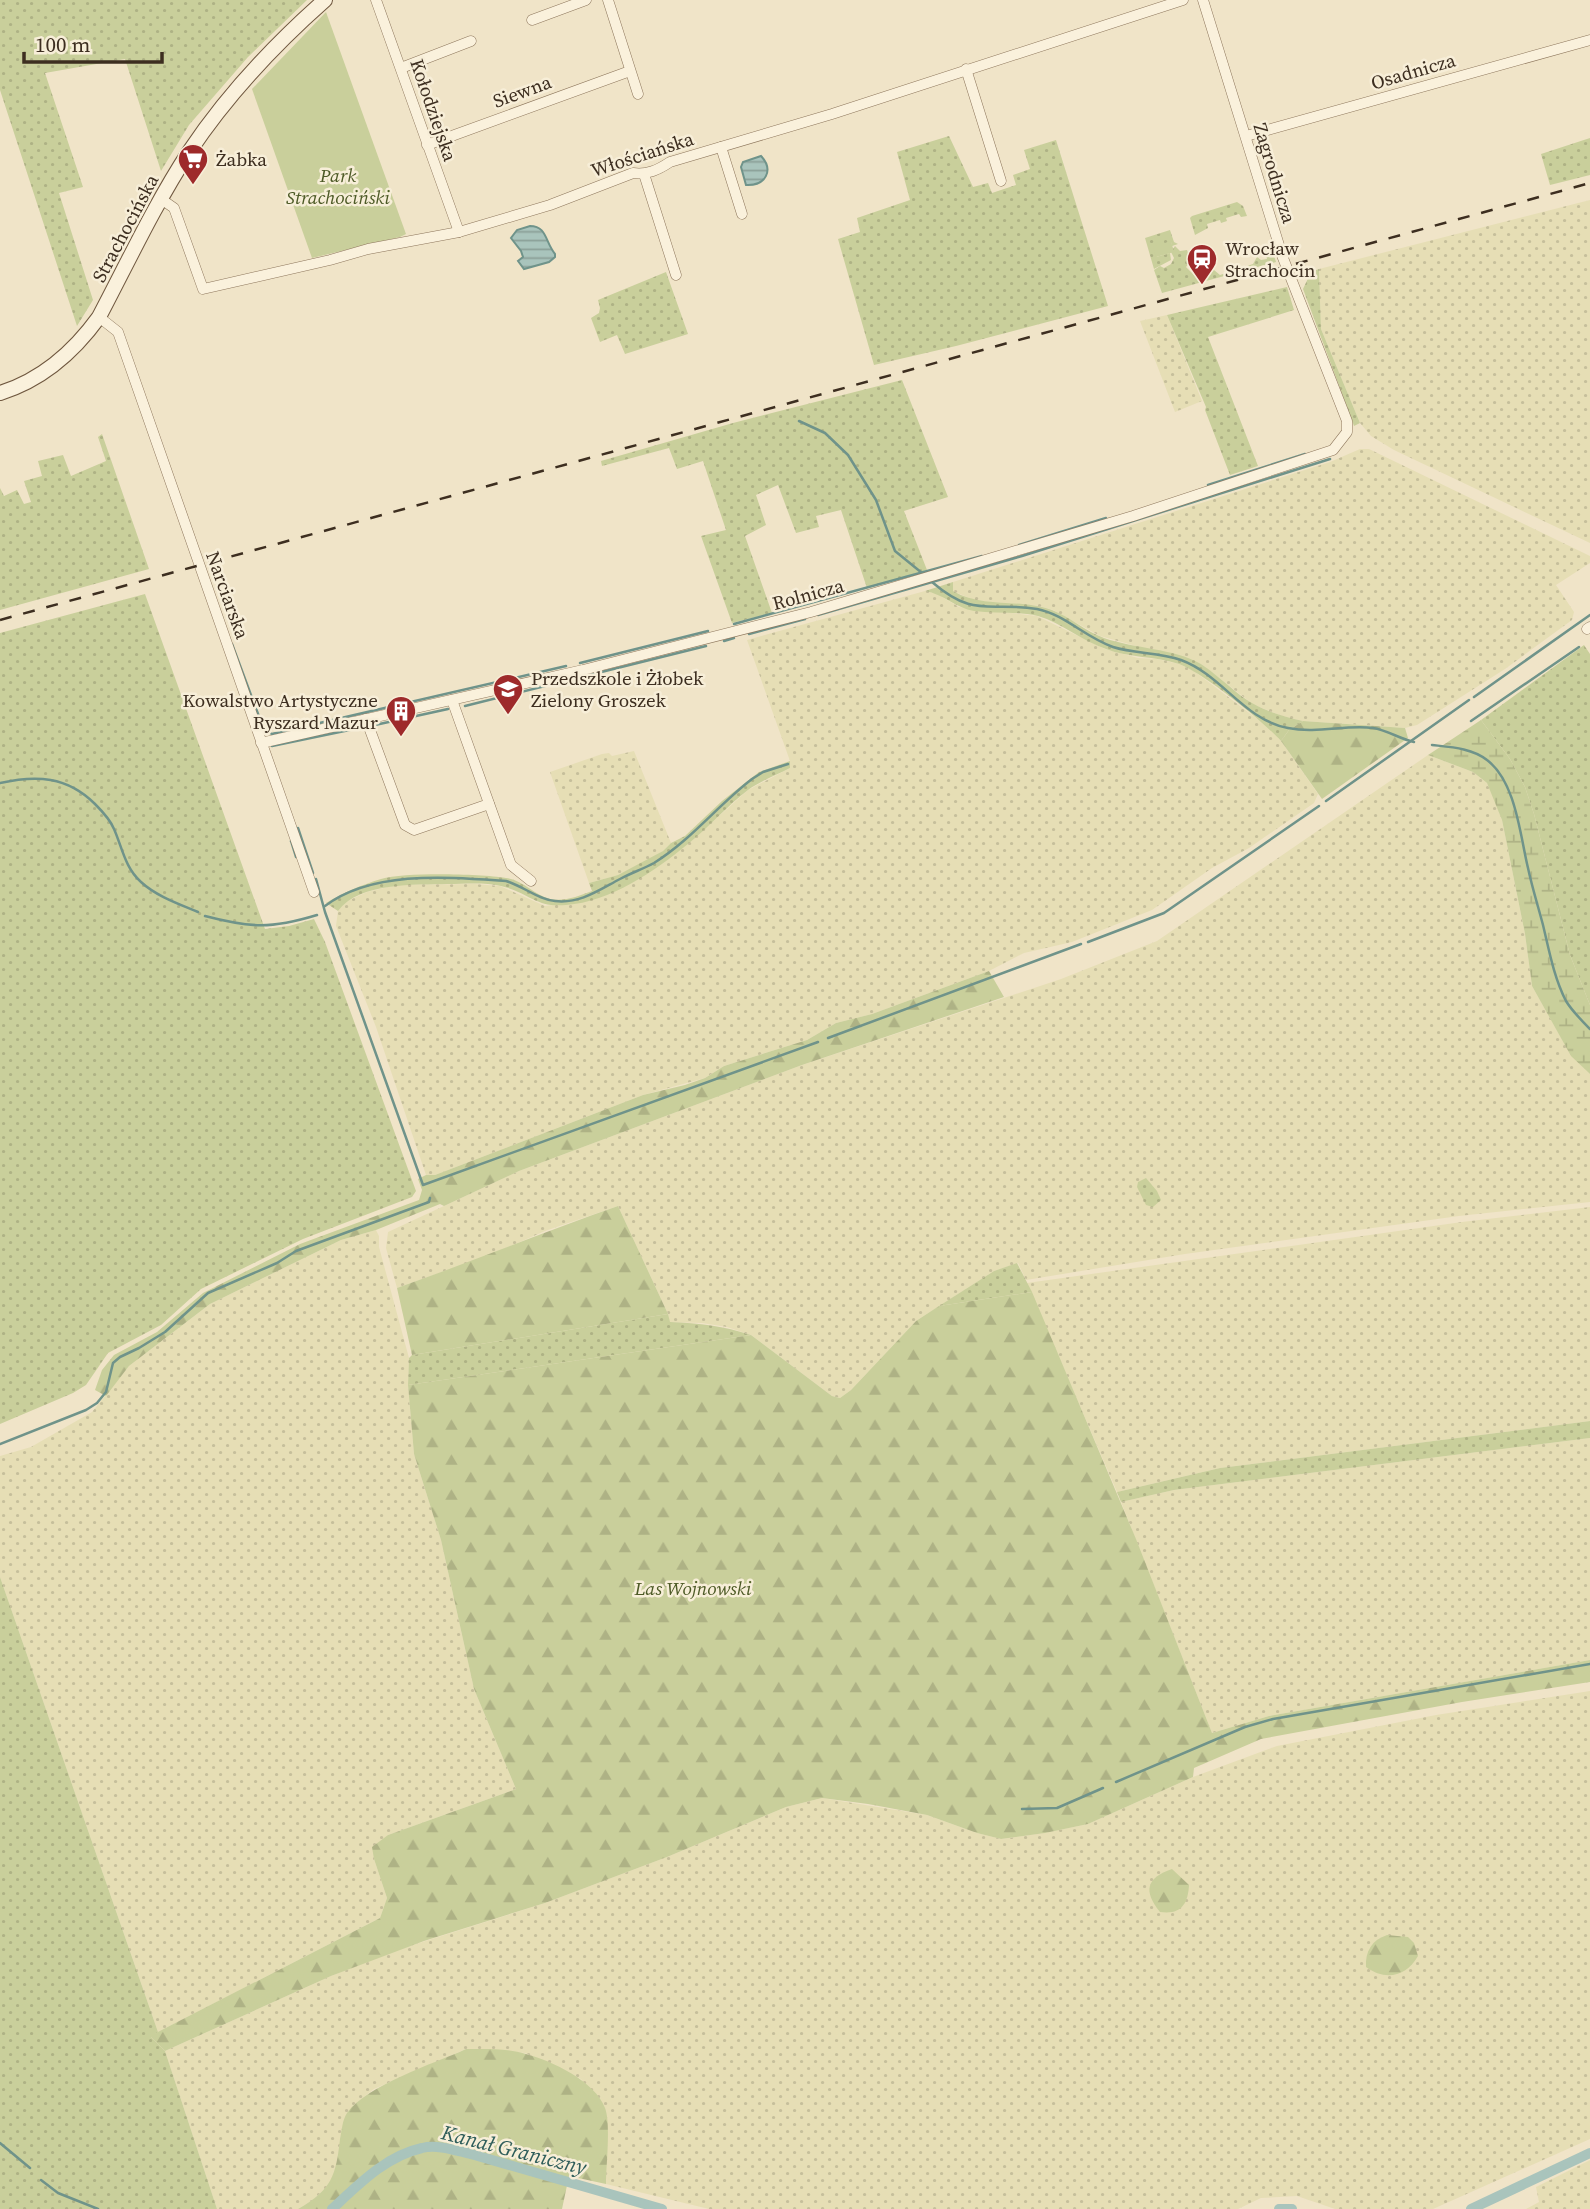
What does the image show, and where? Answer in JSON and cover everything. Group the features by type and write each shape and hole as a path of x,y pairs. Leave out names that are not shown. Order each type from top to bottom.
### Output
{"main road":[{"name":"Strachocińska","path":"0,393 47,371 72,351 99,317 161,199 191,150 240,85 275,47 325,0"}],"street":[{"name":"Kołodziejska","path":"376,0 459,232"},
{"path":"531,20 586,0"},
{"path":"608,0 638,94"},
{"name":"Włościańska","path":"161,199 174,208 203,289 368,249 459,232 550,205 633,173 644,174 670,162 832,114 1183,0"},
{"name":"Zagrodnicza","path":"1203,0 1287,269 1347,421 1347,432"},
{"name":"Osadnicza","path":"1246,136 1590,40"},
{"path":"401,68 471,41"},
{"path":"966,69 1001,181"},
{"name":"Siewna","path":"427,145 630,71"},
{"path":"722,147 742,214"},
{"path":"644,174 676,275"},
{"name":"Narciarska","path":"99,317 118,332 314,892"},
{"name":"Rolnicza","path":"261,743 733,633 970,566 1322,455 1340,444 1347,432"},
{"path":"452,700 511,865 531,881"},
{"path":"366,719 409,830 489,804"}],"shaded area":[{"path":"1590,200 1590,543 1394,450 1371,436 1360,423 1321,329 1319,269"},
{"path":"1167,315 1202,401 1175,412 1140,321"},
{"path":"1360,449 1369,449 1590,556 1590,563 1556,585 1574,612 1572,620 1505,669 1417,725 1405,728 1303,721 1282,716 1254,705 1201,664 1100,636 1053,610 1039,606 976,601 953,591 953,582 1330,462"},
{"path":"925,591 935,593 959,607 1037,616 1105,649 1138,658 1179,664 1194,671 1269,728 1281,741 1318,794 1314,803 1152,910 1072,942 1024,953 989,971 872,1014 836,1023 807,1040 724,1066 705,1078 643,1095 435,1175 426,1175 376,1027 336,926 338,911 343,903 367,892 396,885 475,884 500,886 545,906 595,899 631,883 688,844 748,790 790,768 790,761 747,640"},
{"path":"634,751 671,843 645,862 618,875 589,883 550,772 602,754 609,753 612,756"},
{"path":"1428,755 1473,772 1487,783 1494,797 1502,820 1525,934 1532,986 1571,1055 1590,1074 1590,1202 1459,1216 1185,1254 1026,1280 1018,1263 994,1271 916,1321 851,1390 840,1398 832,1396 751,1335 702,1323 669,1322 668,1314 618,1206 397,1288 386,1248 388,1232 519,1171 802,1065 1061,979 1157,941"},
{"path":"1590,1207 1590,1421 1220,1468 1117,1492 1027,1283 1462,1222"},
{"path":"376,1230 409,1358 408,1385 414,1454 441,1540 474,1689 516,1789 388,1835 374,1859 387,1898 380,1918 158,2032 0,1577 0,1456 31,1447 92,1412 129,1366 210,1304 341,1240"},
{"path":"1590,1438 1590,1660 1269,1716 1212,1733 1121,1502 1174,1490"},
{"path":"1590,1691 1590,2139 1433,2209 1335,2209 1297,2196 1261,2198 1238,2209 709,2209 606,2184 607,2120 581,2079 525,2053 466,2049 374,2089 355,2104 348,2112 341,2136 337,2169 330,2184 313,2200 298,2209 217,2209 165,2051 331,1976 394,1951 545,1903 667,1857 786,1807 822,1798 927,1815 1001,1839 1044,1833 1088,1824 1193,1777 1277,1746 1436,1715"},
{"path":"1590,2160 1590,2209 1526,2209 1539,2202 1536,2187"}],"green space":[{"path":"0,0 307,0 248,57 189,125 161,171 125,59 45,73 83,187 59,193 93,300 77,326 0,90"},
{"name":"Park Strachociński","path":"326,12 406,234 312,258 252,89"},
{"path":"949,136 973,187 988,183 992,193 1016,185 1013,175 1030,169 1024,150 1056,140 1108,306 874,365 838,239 860,232 857,218 910,200 897,152"},
{"path":"1590,138 1590,175 1550,185 1541,154"},
{"path":"1237,202 1243,206 1247,216 1241,217 1239,214 1226,218 1227,221 1221,223 1220,220 1207,224 1208,228 1195,235 1190,218 1192,216"},
{"path":"1170,230 1174,242 1178,244 1172,246 1171,242 1156,257 1170,253 1171,260 1154,269 1145,238"},
{"path":"1171,241 1174,252 1156,257 1153,247"},
{"path":"1175,246 1180,251 1187,250 1191,261 1186,267 1195,276 1202,270 1201,277 1206,278 1208,271 1214,270 1220,275 1253,264 1257,257 1261,260 1267,259 1264,248 1271,246 1276,262 1162,293 1154,270 1171,264 1174,258 1171,252"},
{"path":"1319,269 1321,329 1360,423 1354,426 1303,289 1311,272"},
{"path":"666,272 688,334 625,354 617,335 600,342 591,318 599,313 598,300"},
{"path":"1287,287 1294,310 1208,337 1258,466 1230,475 1206,407 1167,315"},
{"path":"902,380 948,497 904,511 927,570 867,588 841,510 816,516 819,527 796,533 778,485 756,495 766,525 745,536 772,613 732,623 701,536 726,530 703,461 677,469 669,448 602,466 601,461 733,423"},
{"path":"102,434 149,569 0,610 0,488 4,496 17,490 24,504 31,502 24,481 42,476 38,461 63,455 71,476 106,461 98,437"},
{"path":"953,582 953,591 977,600 1040,606 1059,613 1104,638 1190,659 1201,664 1250,702 1303,721 1289,730 1281,741 1232,698 1179,664 1106,649 1038,616 974,611 925,591"},
{"path":"145,594 265,929 314,919 325,942 416,1191 412,1197 303,1239 201,1289 161,1325 108,1353 86,1385 0,1424 0,633"},
{"path":"1584,645 1590,654 1590,1005 1570,955 1525,787 1510,759 1481,720"},
{"path":"1481,720 1510,759 1525,787 1534,814 1570,955 1590,1005 1590,1074 1571,1056 1532,986 1525,934 1502,820 1487,783 1473,772 1428,755"},
{"path":"1303,721 1405,728 1408,738 1322,799 1281,741 1289,730"},
{"path":"790,761 790,768 748,790 661,865 615,892 583,903 547,904 501,886 468,884 405,885 374,890 347,902 338,911 326,903 381,879 424,875 506,878 550,899 577,897 592,891 589,883 618,875 663,851 671,843 685,836 722,801 759,772"},
{"path":"989,971 1004,997 802,1065 519,1171 444,1206 440,1204 376,1230 341,1240 210,1304 129,1366 106,1396 95,1390 102,1370 114,1355 157,1332 203,1293 300,1244 419,1200 422,1190 418,1179 426,1175 435,1175 643,1095 705,1078 724,1066 807,1040 836,1023 872,1014"},
{"path":"1146,1178 1161,1200 1153,1207 1146,1205 1137,1187 1138,1182"},
{"path":"618,1206 668,1314 412,1355 397,1288"},
{"path":"1017,1263 1032,1292 939,1306 994,1271"},
{"name":"Las Wojnowski","path":"1032,1292 1136,1539 1212,1733 1269,1716 1590,1660 1590,1682 1462,1702 1261,1739 1194,1768 1193,1777 1088,1824 1045,1833 1001,1839 927,1815 822,1798 786,1807 667,1857 545,1903 424,1941 331,1976 165,2051 150,2036 380,1918 387,1898 372,1847 388,1835 516,1789 474,1689 441,1540 414,1454 408,1385 751,1335 832,1396 840,1398 851,1390 916,1321 939,1306"},
{"path":"668,1314 670,1322 731,1329 751,1335 408,1385 409,1358 412,1355"},
{"path":"1590,1421 1590,1438 1174,1490 1121,1502 1117,1492 1220,1468"},
{"path":"0,1577 158,2032 151,2037 165,2051 217,2209 0,2209"},
{"path":"1172,1869 1189,1885 1187,1898 1178,1910 1160,1912 1151,1898 1150,1886 1157,1877"},
{"path":"1387,1935 1408,1937 1414,1943 1418,1956 1407,1969 1395,1975 1380,1974 1366,1967 1370,1947"},
{"path":"466,2049 504,2050 536,2057 560,2067 592,2089 600,2098 607,2115 606,2184 569,2176 562,2209 298,2209 318,2195 330,2180 337,2162 344,2119 357,2103 385,2084"}],"water":[{"path":"761,156 767,167 766,176 759,183 746,185 741,167 743,162"},
{"path":"530,226 543,232 555,257 549,262 524,269 518,261 523,257 521,251 511,238 517,230"}],"waterway":[{"path":"799,421 825,433 848,455 876,500 895,551 922,573"},
{"path":"1208,485 1305,454"},
{"path":"818,615 1022,556 1330,459"},
{"path":"1019,545 1106,518"},
{"path":"734,624 982,556"},
{"path":"932,582 960,601 971,605 1037,609 1056,616 1113,647 1181,660 1196,667 1258,716 1272,723 1299,730 1373,728 1414,742"},
{"path":"1474,697 1590,615"},
{"path":"749,634 805,619"},
{"path":"580,663 708,631"},
{"path":"724,641 734,638"},
{"path":"232,644 264,730 272,734 566,666"},
{"path":"465,706 706,646"},
{"path":"1471,721 1579,647"},
{"path":"1326,801 1469,700"},
{"path":"375,725 448,709"},
{"path":"272,746 364,727"},
{"path":"1432,745 1461,749 1481,756 1497,770 1505,782 1515,810 1558,983 1568,1005 1590,1029"},
{"path":"325,906 344,894 365,886 388,881 436,878 506,881 549,900 581,898 654,863 680,844 752,779 763,772 788,764"},
{"path":"0,783 26,779 50,780 84,795 110,822 136,876 161,896 198,912"},
{"path":"1088,942 1164,913 1319,806"},
{"path":"298,828 313,873"},
{"path":"291,841 296,857"},
{"path":"316,879 325,912 423,1185 818,1042"},
{"path":"205,916 249,925 273,925 317,915"},
{"path":"828,1038 1081,944"},
{"path":"0,1444 86,1410 97,1403 106,1392 113,1363 165,1332 208,1293 277,1263 296,1251 429,1202 430,1198"},
{"path":"1116,1782 1245,1727 1273,1719 1590,1664"},
{"path":"1022,1809 1057,1808 1103,1788"},
{"path":"0,2143 30,2168"},
{"name":"Kanał Graniczny","path":"332,2209 385,2164 409,2152 434,2147 471,2154 662,2209"},
{"name":"Kanał Graniczny","path":"1471,2209 1590,2153"},
{"path":"41,2180 58,2193 98,2209"},
{"name":"Kanał Graniczny","path":"1279,2209 1292,2209"}],"railway":[{"path":"0,620 1590,183"}],"place":[{"name":"Żabka","path":"193,186"},
{"name":"Wrocław Strachocin","path":"1202,286"},
{"name":"Przedszkole i Żłobek Zielony Groszek","path":"508,716"},
{"name":"Kowalstwo Artystyczne Ryszard Mazur","path":"401,738"}]}
